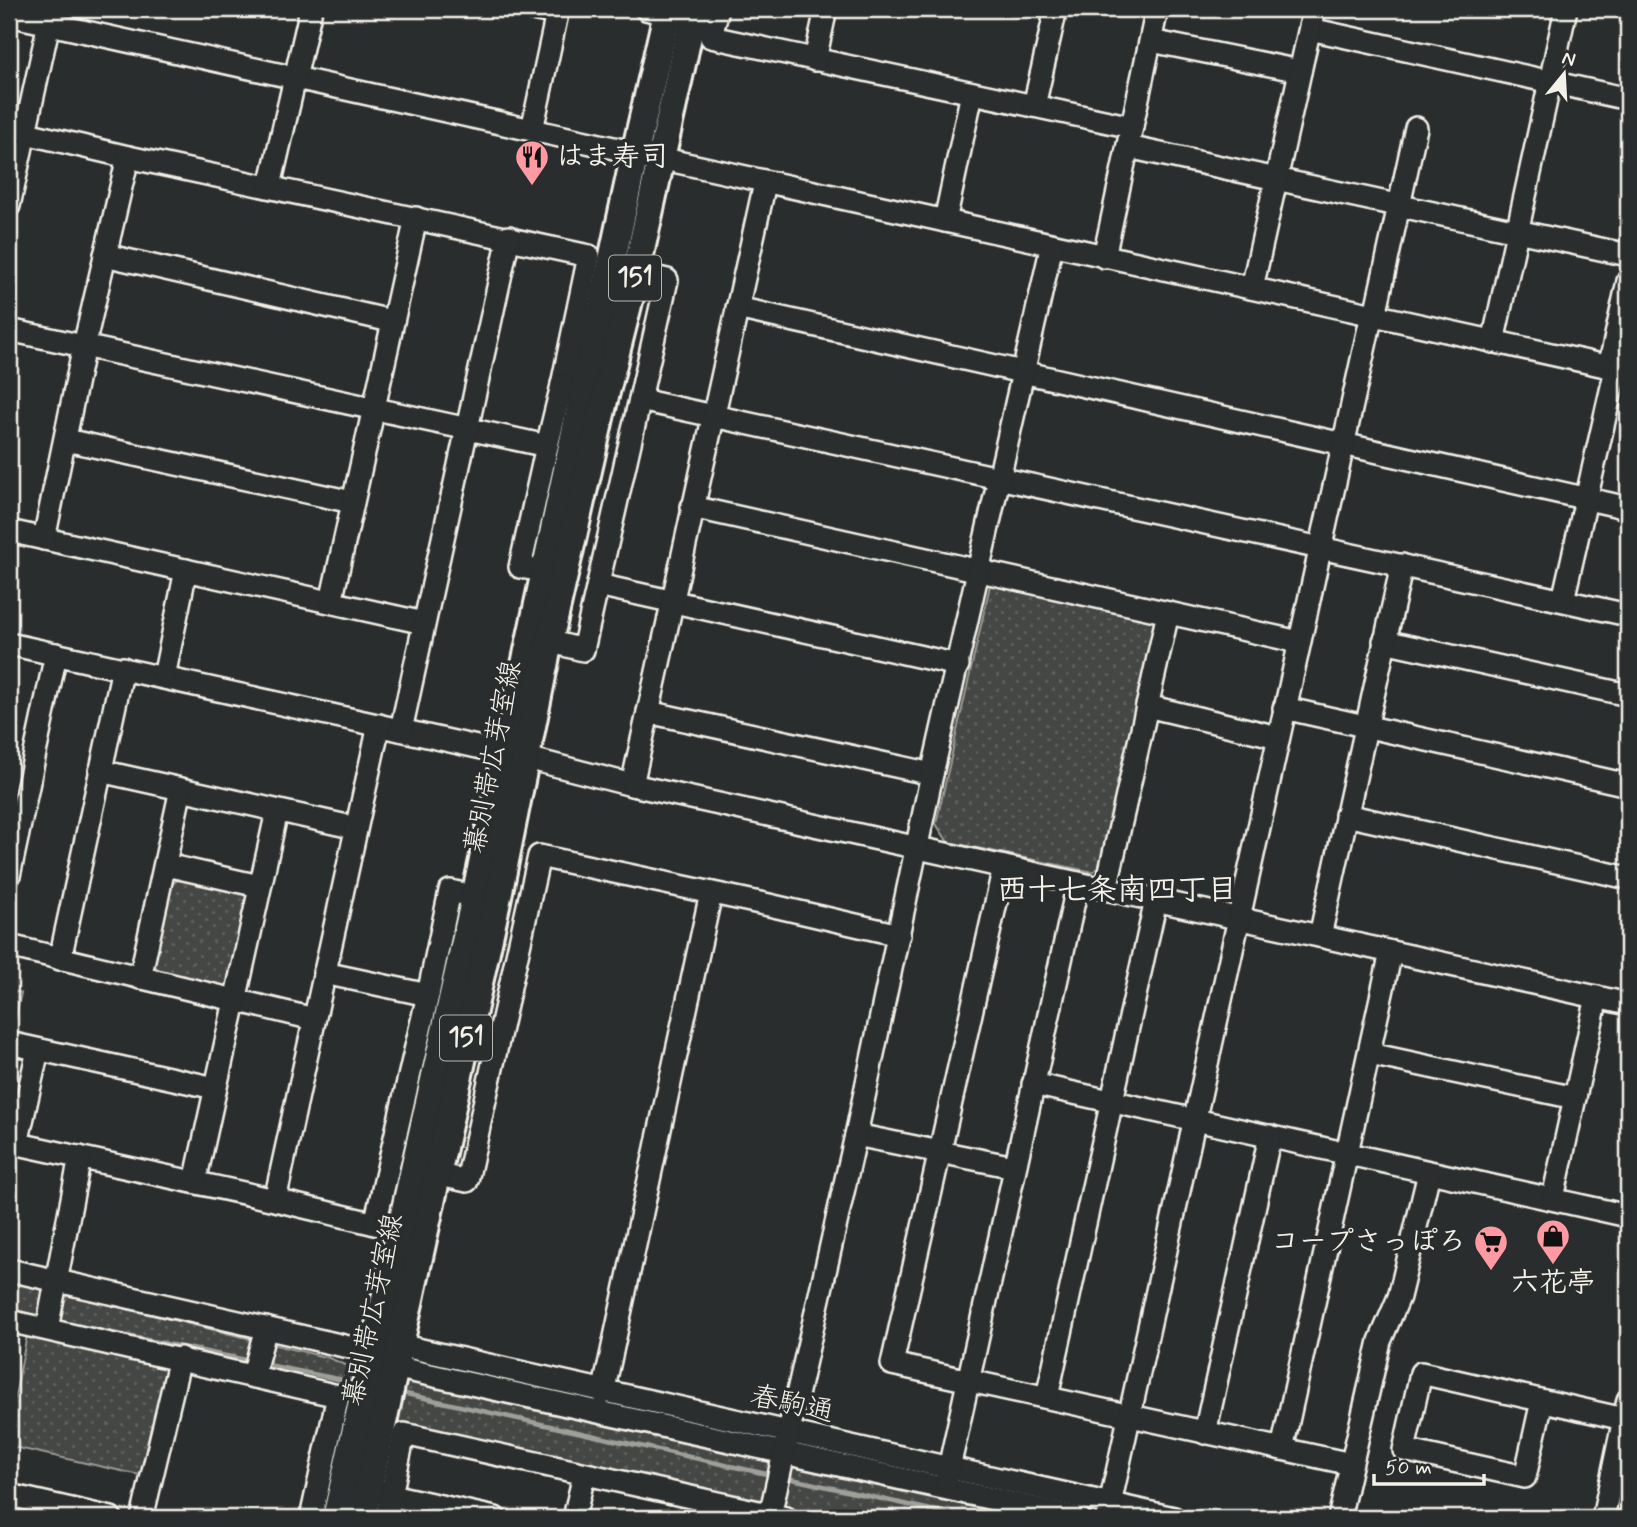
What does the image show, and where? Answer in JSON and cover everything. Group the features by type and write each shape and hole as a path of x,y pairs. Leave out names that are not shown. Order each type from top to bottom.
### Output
{"main road":[{"name":"幕別帯広芽室線","path":"336,1518 355,1488 396,1356 425,1172 540,639 584,390 636,273 694,9"},
{"name":"幕別帯広芽室線","path":"540,639 546,572 635,153 661,10"},
{"name":"幕別帯広芽室線","path":"362,1518 355,1488 373,1351 401,1230 425,1172 483,966 486,899"}],"street":[{"path":"270,186 311,9"},
{"path":"532,9 558,11 532,130"},
{"path":"718,9 712,37 1034,106 1276,180 1628,255"},
{"path":"815,60 826,9"},
{"path":"1034,106 1056,9"},
{"path":"1104,257 1157,9"},
{"path":"1493,342 1566,9"},
{"path":"9,15 50,16 295,78 1618,369"},
{"path":"9,206 16,130 50,16"},
{"path":"1252,288 1312,19 1550,82 1628,99"},
{"path":"1151,41 1300,71"},
{"path":"945,221 972,93"},
{"path":"1108,1511 1284,708 1416,128"},
{"path":"16,130 128,157 589,256 584,390 547,446 520,567 546,572"},
{"path":"44,539 84,346 128,157"},
{"path":"632,785 765,183"},
{"path":"331,602 391,321 416,218"},
{"path":"401,730 509,237"},
{"path":"311,1518 355,1488 404,1434 765,1516 785,1453 856,1135 932,774 1052,245"},
{"path":"105,255 391,321"},
{"path":"540,639 583,650 667,280 636,273"},
{"path":"1563,600 1618,369 1628,281"},
{"path":"737,308 1628,508"},
{"path":"9,330 547,446"},
{"path":"640,400 1628,615"},
{"path":"66,440 352,502"},
{"path":"692,507 1299,642"},
{"path":"9,531 424,623"},
{"path":"1320,936 1402,565"},
{"path":"164,677 186,570"},
{"path":"598,585 958,665"},
{"path":"1106,889 1168,613"},
{"path":"1384,641 1628,695"},
{"path":"9,644 516,756 632,785 1628,1004"},
{"path":"9,876 56,654"},
{"path":"60,959 123,668"},
{"path":"1147,706 1278,737"},
{"path":"1284,708 1628,785"},
{"path":"648,712 932,774"},
{"path":"275,1200 379,725"},
{"path":"100,771 356,828"},
{"path":"140,978 181,789"},
{"path":"195,1182 277,811"},
{"path":"1346,815 1628,878"},
{"path":"425,1172 467,1181 539,856 899,935"},
{"path":"166,865 259,886"},
{"path":"1004,867 892,1364 1351,1464"},
{"path":"947,1479 1079,883"},
{"path":"375,1224 450,891 486,899"},
{"path":"603,1393 710,893"},
{"path":"1046,1397 1156,901"},
{"path":"9,946 314,1019"},
{"path":"1282,1449 1391,952"},
{"path":"483,966 513,973"},
{"path":"324,973 428,995"},
{"path":"1553,1198 1597,997"},
{"path":"9,1043 215,1088"},
{"path":"38,1050 13,1143 401,1230"},
{"path":"1370,1054 1574,1098"},
{"path":"1033,1084 1628,1216"},
{"path":"856,1135 1014,1167"},
{"path":"1205,1433 1270,1136"},
{"path":"47,1329 80,1157"},
{"path":"1339,1518 1380,1341 1399,1297 1429,1172"},
{"path":"9,1270 396,1356"},
{"path":"9,1321 338,1395 355,1488 386,1518"},
{"path":"253,1376 266,1328"},
{"name":"春駒通","path":"396,1356 603,1393 789,1432 1079,1518"},
{"name":"春駒通","path":"396,1356 785,1453 947,1479 1108,1511 1173,1518"},
{"path":"142,1518 180,1358"},
{"path":"1542,1401 1525,1477 1404,1450 1421,1373 1542,1401 1627,1413 1603,1518"},
{"path":"574,1518 584,1475"},
{"path":"355,1488 495,1518"},
{"path":"9,1495 111,1518"}],"shaded area":[{"path":"991,581 1158,620 1103,863 1093,872 948,842 936,824"},
{"path":"181,878 240,890 248,899 230,983 223,990 162,975 153,963 169,886"},
{"path":"9,990 21,993 11,1038 9,1038"},
{"path":"9,1280 329,1358 348,1366 418,1384 1034,1518 823,1518 392,1426 396,1401 9,1315"},
{"path":"27,1335 162,1365 168,1374 144,1476 9,1446 9,1427"}],"waterway":[{"path":"78,1326 251,1361"},
{"path":"263,1364 358,1383"},
{"path":"397,1392 771,1475"},
{"path":"783,1477 967,1518"}],"place":[{"name":"はま寿司","path":"532,187"},
{"name":"六花亭","path":"1553,1266"},
{"name":"コープさっぽろ","path":"1491,1272"}],"district":[{"name":"西十七条南四丁目","path":"1117,890"}]}
